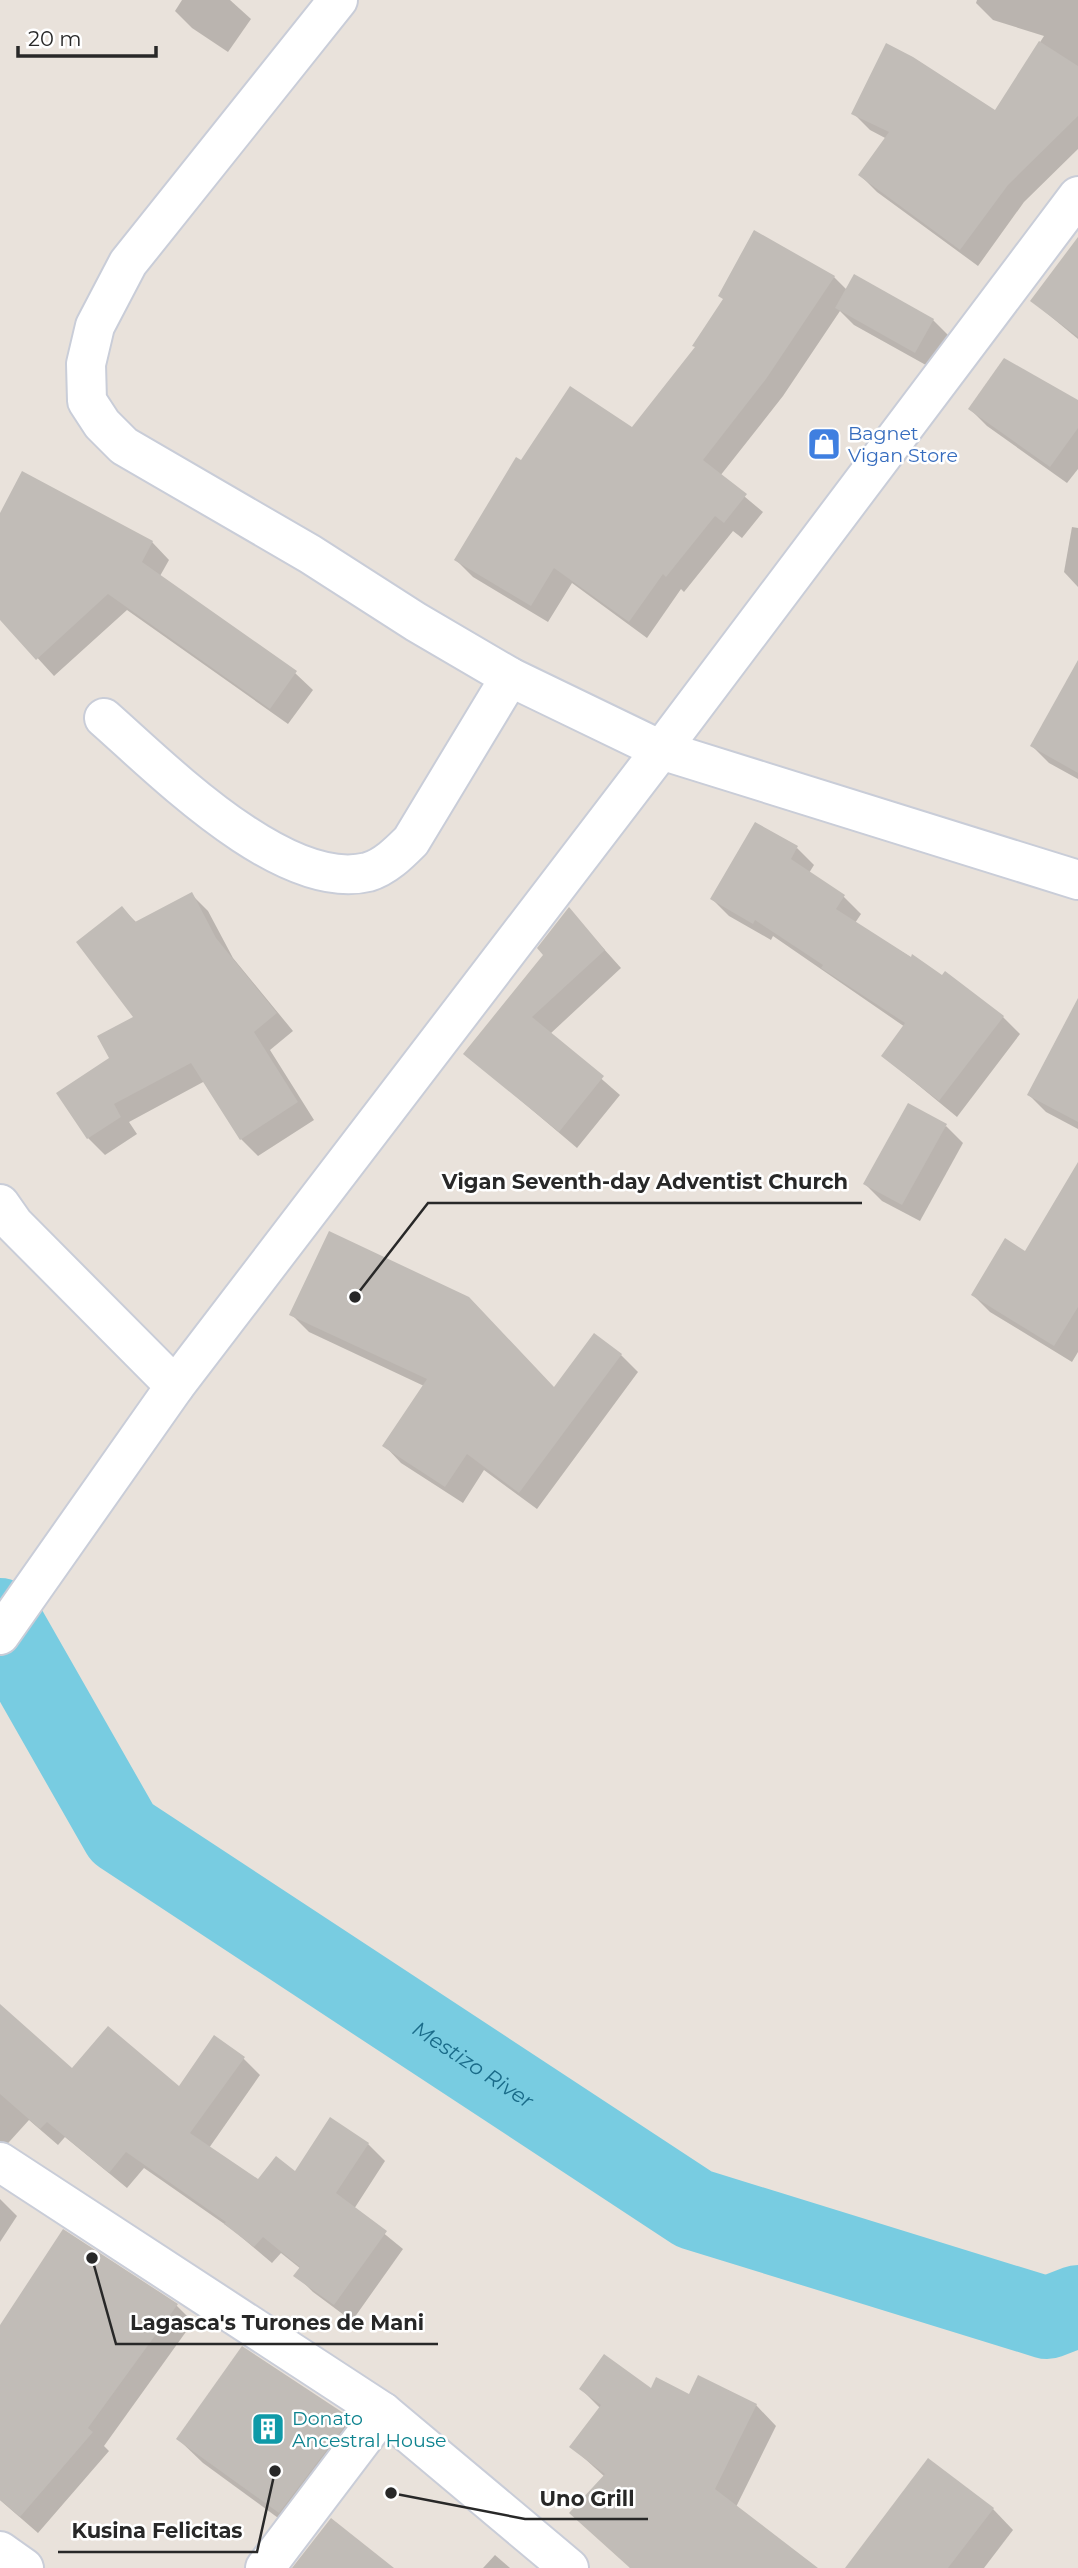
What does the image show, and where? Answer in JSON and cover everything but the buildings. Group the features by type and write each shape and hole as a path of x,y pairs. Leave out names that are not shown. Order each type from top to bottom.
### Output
{"street":[{"path":"338,0 128,263 95,326 86,364 87,401 102,424 124,446 310,554 416,622 510,677 662,750 1078,880"},
{"path":"0,1635 175,1386 662,750 1078,196"},
{"path":"104,718 221,821 281,856 334,873 368,872 391,860 411,841 510,677"},
{"path":"0,1204 14,1224 175,1386"},
{"path":"0,2162 383,2412 569,2568"},
{"path":"265,2568 383,2412"},
{"path":"0,2551 24,2568"}],"waterway":[{"name":"Mestizo River","path":"0,1619 122,1833 694,2209 1047,2318 1078,2306"}],"place":[{"name":"Bagnet Vigan Store","path":"824,444"},
{"name":"Vigan Seventh-day Adventist Church","path":"355,1297"},
{"name":"Lagasca's Turones de Mani","path":"92,2258"},
{"name":"Donato Ancestral House","path":"268,2429"},
{"name":"Kusina Felicitas","path":"275,2471"},
{"name":"Uno Grill","path":"391,2493"}]}
